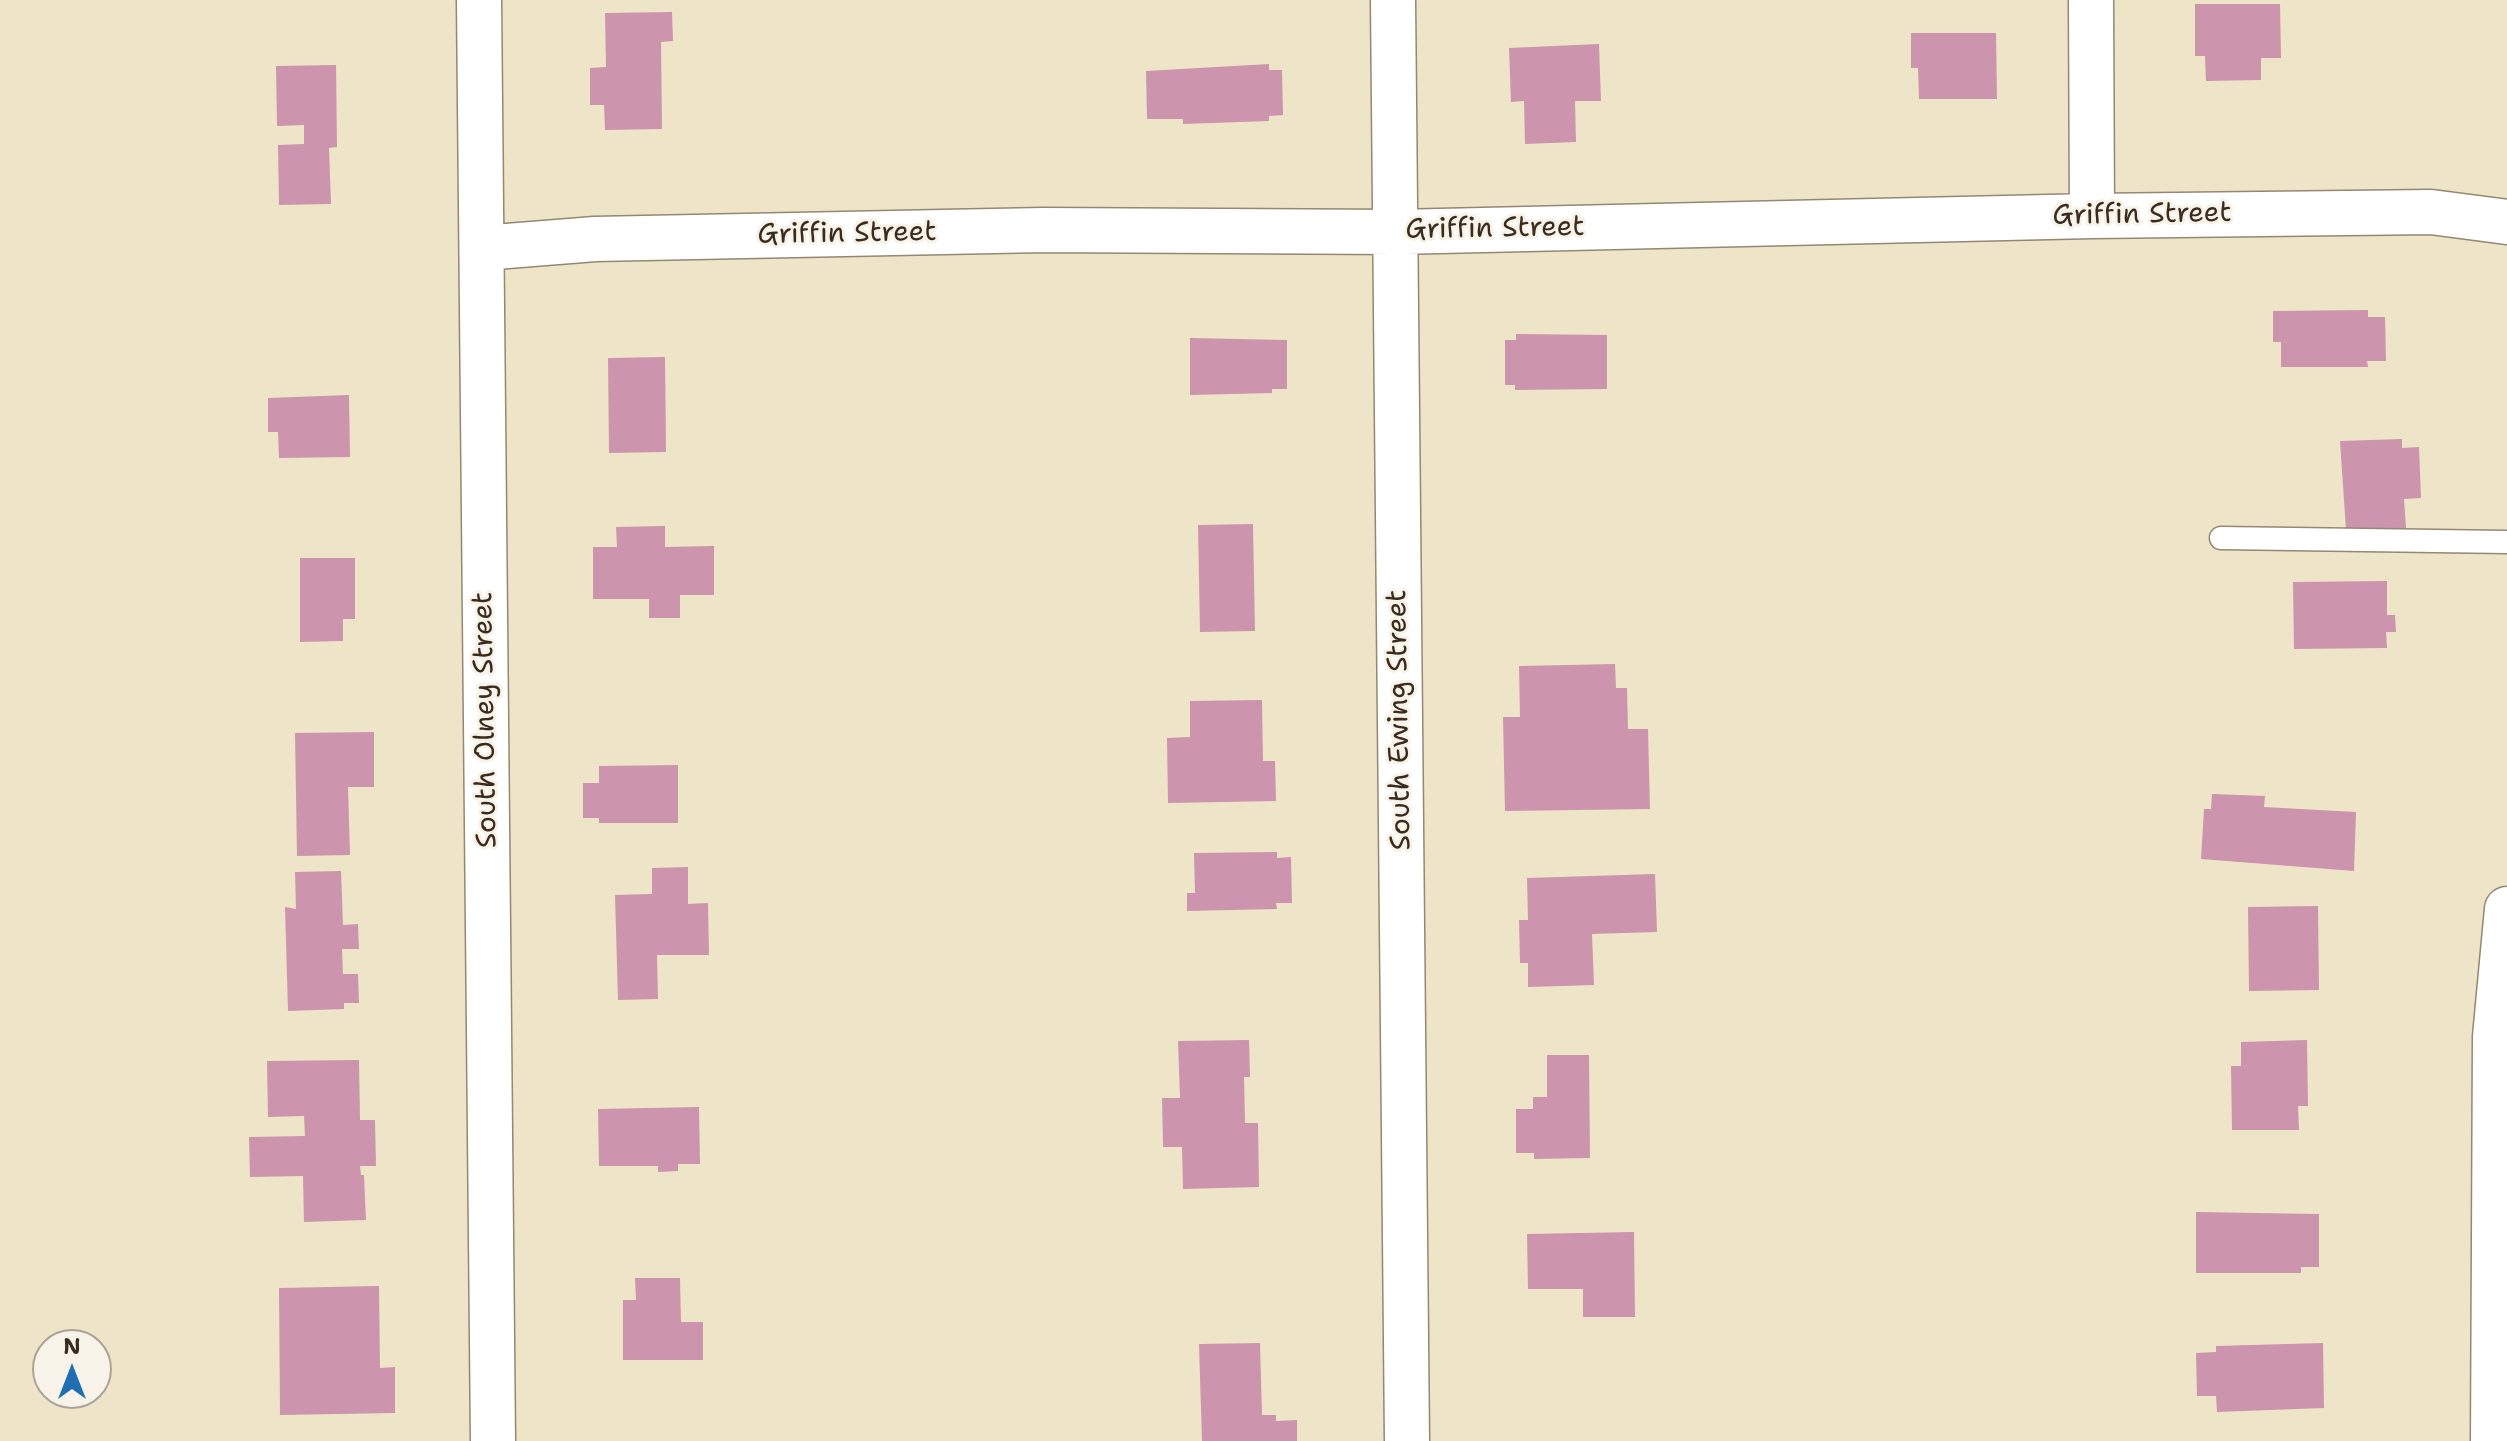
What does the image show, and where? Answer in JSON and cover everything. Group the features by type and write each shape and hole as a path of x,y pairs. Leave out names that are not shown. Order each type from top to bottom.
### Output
{"street":[{"name":"South Olney Street","path":"479,0 493,1441"},
{"name":"South Ewing Street","path":"1393,0 1407,1441"},
{"path":"2091,0 2092,216"},
{"name":"Griffin Street","path":"482,248 595,239 1027,231 1396,232 2092,216 2431,212 2507,222"},
{"path":"2493,1441 2495,1037 2507,909"}],"lane":[{"path":"2221,538 2507,542"}],"building":[{"path":"2195,4 2280,4 2281,58 2261,58 2261,80 2206,81 2205,56 2195,56"},
{"path":"672,12 673,41 661,42 662,129 605,130 604,105 590,105 590,68 606,67 605,13"},
{"path":"1911,33 1996,33 1997,99 1919,99 1918,68 1911,68"},
{"path":"1599,44 1601,101 1575,101 1576,142 1525,144 1524,101 1511,102 1509,48"},
{"path":"1269,64 1269,70 1282,70 1283,115 1269,116 1269,121 1183,124 1183,119 1147,119 1146,71"},
{"path":"336,65 337,147 329,148 331,204 279,205 278,145 304,144 304,125 277,126 276,66"},
{"path":"2368,310 2368,317 2385,317 2386,361 2367,361 2368,367 2281,367 2281,342 2273,342 2273,311"},
{"path":"1516,334 1607,335 1607,389 1515,390 1515,385 1505,385 1505,340 1516,340"},
{"path":"1190,338 1287,340 1287,389 1272,389 1272,393 1190,395"},
{"path":"665,357 666,452 609,453 608,358"},
{"path":"349,395 350,457 279,458 278,432 268,432 268,398"},
{"path":"2402,439 2402,448 2419,447 2421,498 2404,499 2406,528 2346,530 2340,441"},
{"path":"1253,524 1255,631 1200,632 1198,525"},
{"path":"665,526 665,547 714,546 714,595 680,595 680,618 649,618 649,599 593,599 593,547 617,547 616,527"},
{"path":"300,558 355,558 355,619 343,619 343,641 300,642"},
{"path":"2387,581 2387,615 2395,615 2396,632 2386,632 2387,648 2294,649 2293,582"},
{"path":"1615,664 1616,688 1627,688 1628,729 1648,729 1650,809 1505,811 1503,717 1520,717 1519,666"},
{"path":"1262,700 1263,761 1275,761 1276,801 1168,803 1167,738 1190,737 1190,701"},
{"path":"374,732 374,787 348,787 350,855 297,856 295,733"},
{"path":"678,765 678,823 599,823 599,818 583,818 583,783 599,783 599,766"},
{"path":"2212,794 2265,796 2264,807 2356,812 2354,871 2201,859 2204,809 2211,809"},
{"path":"1277,852 1277,858 1291,857 1292,903 1276,903 1277,909 1187,911 1187,893 1195,893 1194,853"},
{"path":"688,867 688,904 708,903 709,955 657,955 658,999 618,1000 615,895 652,894 652,868"},
{"path":"341,871 343,925 358,924 359,949 342,949 343,974 358,974 359,1003 344,1003 344,1009 288,1011 285,907 296,909 295,872"},
{"path":"1655,874 1657,932 1592,934 1594,985 1528,987 1528,963 1520,963 1519,920 1528,920 1527,878"},
{"path":"2318,906 2319,990 2249,991 2248,907"},
{"path":"1249,1040 1250,1077 1244,1077 1245,1123 1258,1123 1259,1187 1183,1189 1182,1147 1163,1147 1162,1098 1180,1098 1178,1041"},
{"path":"2307,1040 2308,1106 2298,1106 2299,1130 2232,1130 2231,1066 2241,1066 2241,1042"},
{"path":"1547,1055 1589,1055 1590,1158 1534,1159 1534,1153 1516,1153 1516,1109 1533,1109 1533,1097 1547,1097"},
{"path":"359,1060 360,1120 375,1120 376,1166 360,1166 361,1175 364,1175 366,1220 304,1222 303,1176 250,1177 249,1137 305,1136 304,1116 268,1117 267,1061"},
{"path":"699,1107 700,1164 678,1164 678,1171 658,1172 658,1166 599,1166 598,1109"},
{"path":"2196,1212 2319,1214 2319,1267 2301,1267 2301,1273 2196,1273"},
{"path":"1634,1232 1635,1317 1583,1317 1583,1289 1528,1289 1527,1234"},
{"path":"635,1278 680,1278 681,1322 703,1322 703,1360 623,1360 623,1300 636,1300"},
{"path":"379,1286 380,1368 395,1367 395,1413 280,1415 279,1288"},
{"path":"1260,1343 1262,1415 1276,1415 1276,1421 1297,1420 1297,1441 1202,1441 1199,1344"},
{"path":"2323,1343 2324,1408 2217,1412 2216,1396 2197,1396 2196,1353 2216,1352 2216,1346"}]}
